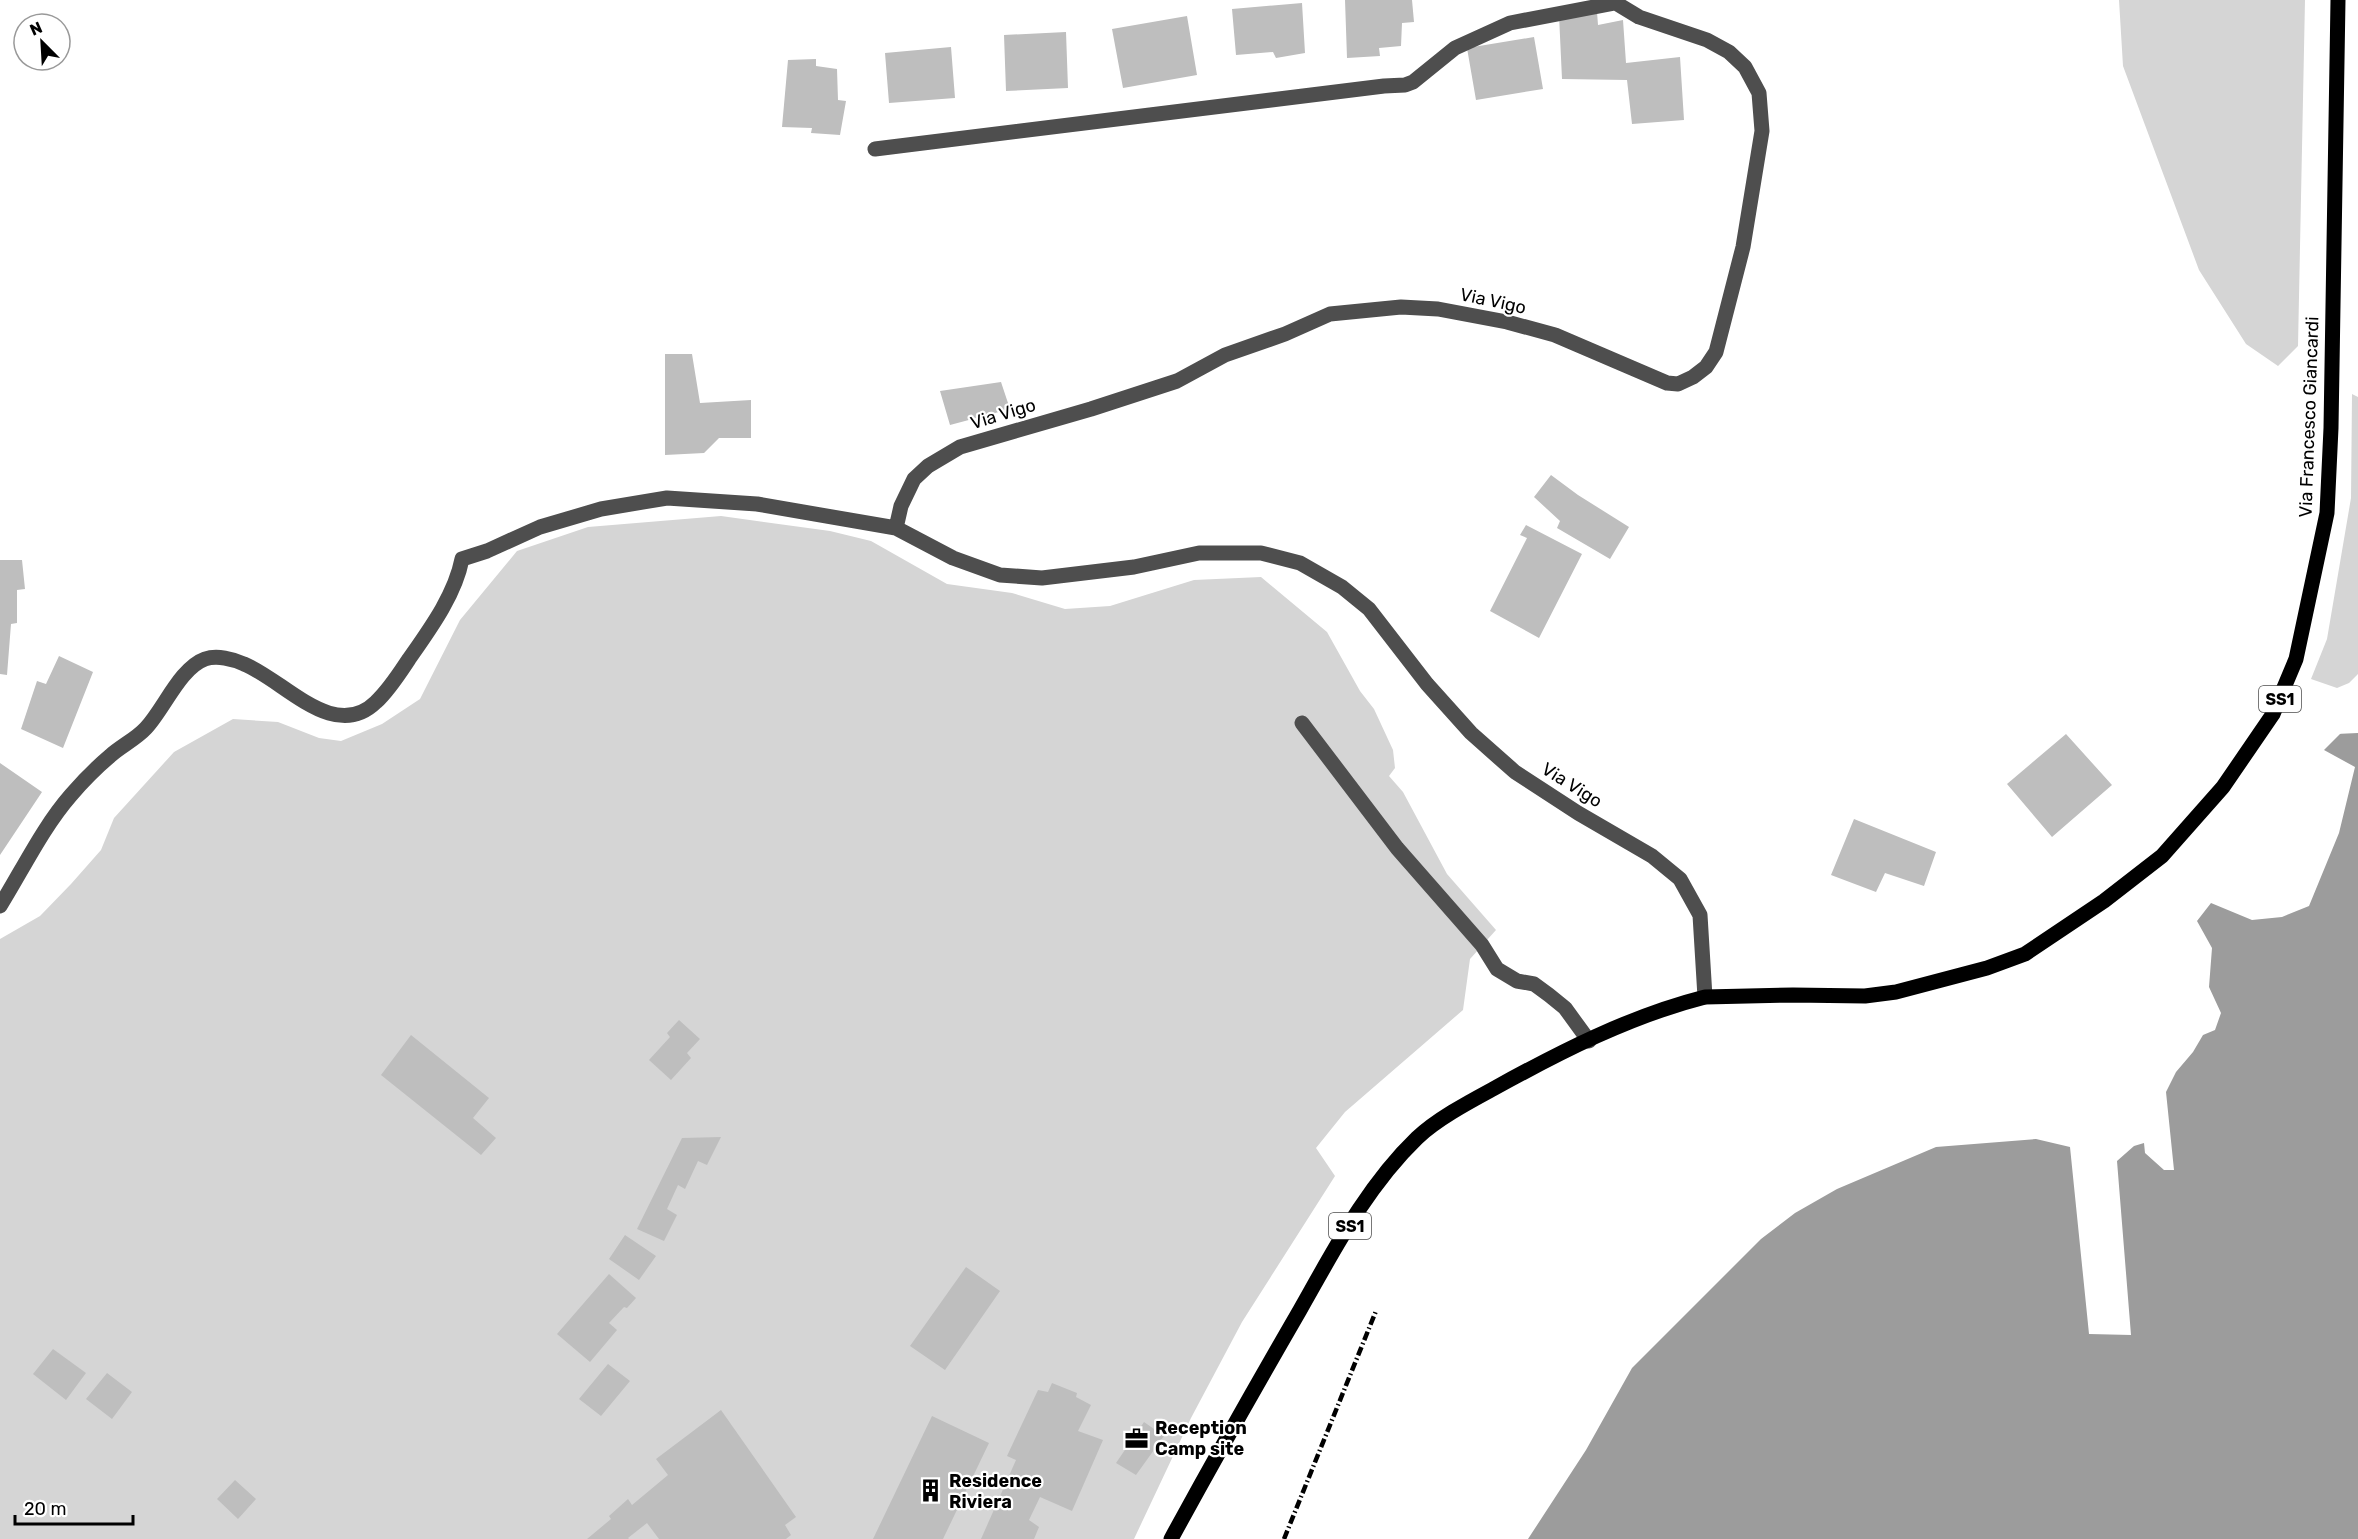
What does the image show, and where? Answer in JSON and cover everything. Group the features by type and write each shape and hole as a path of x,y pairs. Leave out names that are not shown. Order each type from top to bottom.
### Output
{"main road":[{"name":"Via Francesco Giancardi","path":"1698,999 1793,994 1865,996 1944,981 2025,954 2104,901 2162,856 2223,787 2273,714 2296,659 2327,513 2331,428 2338,0"},
{"name":"SS1","path":"1171,1539 1326,1263 1390,1166 1419,1136 1468,1103 1555,1055 1635,1020 1698,999"}],"street":[{"name":"Via Vigo","path":"1613,1 1639,17 1707,40 1729,52 1745,67 1759,93 1761,131 1743,247 1716,351 1700,373 1686,382 1668,383 1555,335 1507,322 1438,309 1401,307 1330,314 1285,334 1225,355 1177,381 960,447 928,466 914,479 901,506 896,528 953,558 1000,575 1042,578 1134,567 1199,553 1262,553 1300,562 1342,587 1369,609 1426,684 1471,733 1515,772 1578,813 1652,856 1680,879 1700,915 1698,999"},
{"path":"875,149 1372,87 1405,85 1424,75 1455,48 1510,23 1613,1"},
{"path":"0,906 45,832 71,795 110,755 145,729 186,674 205,659 230,658 260,670 316,708 337,717 347,717 375,704 399,674 429,630 453,586 462,559 487,551 540,527 602,509 667,498 757,504 896,528"},
{"path":"1302,723 1397,848 1482,945 1497,969 1516,981 1534,984 1550,995 1565,1008 1589,1041"}],"shaded area":[{"path":"2119,0 2305,0 2298,346 2278,366 2246,344 2199,270 2123,66"},
{"path":"2352,394 2358,397 2358,674 2349,683 2337,688 2311,679 2327,639 2351,498"},
{"path":"721,516 830,531 871,541 947,584 1012,593 1065,609 1110,606 1194,580 1261,577 1327,632 1360,691 1374,709 1393,750 1395,768 1389,776 1403,792 1447,874 1496,930 1470,959 1463,1010 1345,1112 1316,1148 1335,1176 1242,1322 1191,1418 1134,1539 0,1539 0,939 40,916 71,884 101,850 114,818 174,752 233,719 278,722 319,738 341,741 382,724 420,699 460,620 517,551 588,527"},
{"path":"2358,716 2358,1539 1528,1539 1586,1450 1632,1368 1761,1239 1795,1213 1837,1189 1936,1147 2036,1139 2070,1147 2089,1334 2131,1335 2117,1161 2134,1146 2144,1143 2145,1153 2164,1170 2174,1170 2166,1092 2176,1072 2193,1052 2203,1035 2215,1030 2221,1013 2209,987 2212,948 2197,921 2211,903 2252,920 2282,917 2309,906 2339,833 2355,767 2324,750"}],"pier":[{"path":"2358,713 2358,733 2336,734 2356,714"}],"building":[{"path":"1345,0 1412,0 1414,22 1402,23 1401,46 1379,48 1380,56 1347,58"},
{"path":"1302,3 1305,53 1276,58 1273,52 1236,55 1232,9"},
{"path":"1597,12 1598,25 1623,20 1626,63 1680,57 1684,120 1632,124 1627,80 1562,79 1559,15"},
{"path":"1187,16 1197,75 1123,88 1112,29"},
{"path":"1066,32 1068,88 1006,91 1004,35"},
{"path":"1534,37 1543,89 1476,100 1467,48"},
{"path":"951,47 955,98 889,103 885,53"},
{"path":"816,59 816,66 837,69 838,100 846,101 840,135 811,133 812,128 782,127 788,60"},
{"path":"665,354 692,354 700,403 751,400 751,438 719,438 704,453 665,455"},
{"path":"1001,382 1010,409 950,425 940,391"},
{"path":"1551,475 1629,527 1610,559 1557,528 1560,521 1534,497"},
{"path":"1526,525 1582,554 1539,638 1490,611 1527,538 1520,535"},
{"path":"0,560 22,560 25,589 17,590 17,623 11,624 7,675 0,674"},
{"path":"59,656 93,672 63,748 21,729 37,681 46,684"},
{"path":"2066,734 2112,785 2052,837 2007,784"},
{"path":"0,763 42,792 0,855"},
{"path":"1854,819 1936,852 1924,886 1885,873 1876,892 1831,875"},
{"path":"679,1020 700,1039 687,1053 691,1058 671,1080 649,1060 670,1037 667,1033"},
{"path":"411,1035 489,1098 473,1118 496,1138 481,1155 381,1075"},
{"path":"721,1137 707,1165 698,1161 685,1189 678,1185 667,1209 677,1215 664,1241 637,1229 682,1138"},
{"path":"625,1235 656,1256 639,1280 609,1259"},
{"path":"966,1267 1000,1291 945,1370 910,1346"},
{"path":"609,1274 636,1298 609,1323 617,1330 590,1362 557,1334"},
{"path":"53,1349 86,1373 66,1400 33,1374"},
{"path":"608,1364 630,1381 601,1416 579,1399"},
{"path":"107,1373 132,1392 112,1419 86,1399"},
{"path":"1052,1383 1077,1393 1076,1397 1091,1405 1078,1431 1103,1440 1072,1511 1040,1497 1029,1520 1039,1527 1034,1539 981,1539 1016,1460 1007,1456 1038,1390 1048,1392"},
{"path":"721,1410 796,1517 785,1525 791,1535 786,1539 659,1539 647,1523 629,1539 587,1539 611,1519 609,1516 628,1499 632,1505 668,1475 656,1459"},
{"name":"Residence Riviera","path":"932,1416 989,1443 943,1539 873,1539"},
{"path":"1144,1422 1164,1436 1136,1475 1116,1463"},
{"path":"235,1480 256,1499 238,1519 217,1499"}],"railway":[{"path":"1284,1539 1376,1311"}],"place":[{"name":"Reception Camp site","path":"1137,1438"},
{"name":"Residence Riviera","path":"931,1491"}]}
